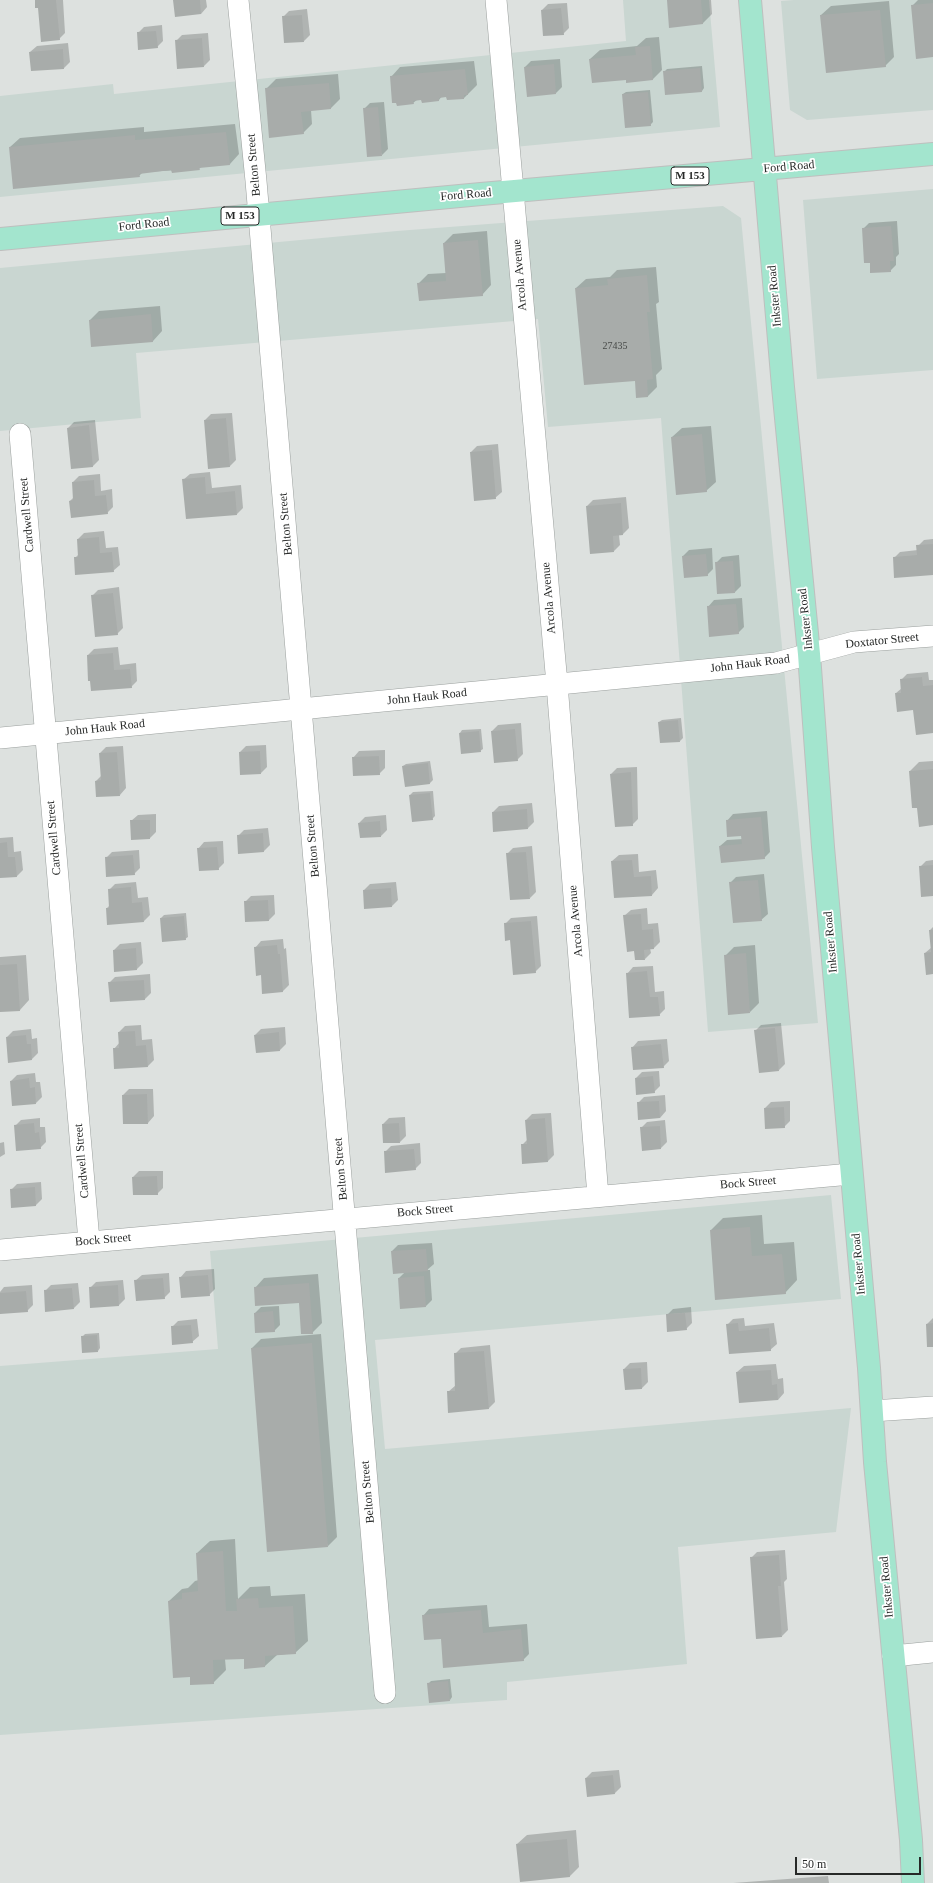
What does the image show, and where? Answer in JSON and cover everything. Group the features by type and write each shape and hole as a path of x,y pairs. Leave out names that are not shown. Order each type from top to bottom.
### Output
{"main road":[{"name":"Inkster Road","path":"750,0 783,388 809,654 823,847 893,1656 911,1840 913,1883"},
{"name":"Ford Road","path":"0,239 259,214 933,154"}],"street":[{"name":"Belton Street","path":"238,0 259,214 302,709 385,1693"},
{"name":"Arcola Avenue","path":"496,0 557,684 598,1196"},
{"path":"0,233 0,239"},
{"name":"Cardwell Street","path":"20,434 89,1241"},
{"name":"Doxtator Street","path":"809,654 854,642 933,636"},
{"name":"John Hauk Road","path":"0,738 776,663 809,654"},
{"name":"Bock Street","path":"0,1250 851,1174"},
{"path":"872,1412 933,1407"},
{"path":"893,1656 933,1652"}],"shaded area":[{"path":"623,0 709,0 720,127 0,197 0,96 113,84 114,94 626,41"},
{"path":"933,0 933,110 807,120 790,110 781,1"},
{"path":"933,189 933,370 817,379 803,200"},
{"path":"723,206 741,218 818,1023 708,1032 661,418 548,427 538,319 136,353 141,418 0,431 0,268 397,231"},
{"path":"831,1195 841,1299 375,1340 385,1449 851,1408 836,1532 678,1547 687,1664 507,1682 507,1700 0,1735 0,1366 218,1349 210,1251"}],"building":[{"path":"35,0 56,0 60,40 41,42 38,8 35,8"},
{"path":"173,0 200,0 201,14 175,17"},
{"path":"667,0 701,0 703,24 669,28"},
{"path":"933,3 933,57 916,59 911,5"},
{"path":"561,8 564,35 543,36 541,10"},
{"path":"880,10 886,67 826,73 820,15"},
{"path":"302,15 304,42 284,43 282,16"},
{"path":"156,31 158,48 138,50 137,32"},
{"path":"202,38 204,67 177,69 175,40"},
{"path":"650,46 653,80 626,83 626,80 592,83 589,59 636,55 635,47"},
{"path":"63,49 64,69 31,71 29,52"},
{"path":"554,64 556,94 527,97 524,67"},
{"path":"700,68 702,92 665,95 663,71"},
{"path":"465,69 468,95 464,95 464,99 447,100 446,97 439,98 439,101 422,103 421,100 413,101 414,104 397,106 396,103 392,103 390,76"},
{"path":"329,83 331,109 301,112 304,134 269,138 265,88"},
{"path":"648,92 651,126 625,128 622,94"},
{"path":"378,107 382,156 367,157 363,108"},
{"path":"226,132 230,165 199,168 200,170 172,173 171,170 139,174 140,177 13,189 9,147 135,135 135,140"},
{"path":"891,226 894,261 890,261 891,272 870,273 870,263 864,263 862,228"},
{"path":"478,240 483,296 419,301 417,283 446,281 443,243"},
{"path":"647,275 650,312 647,312 653,379 647,380 648,397 636,398 635,381 584,385 575,288 608,285 607,279"},
{"path":"151,314 153,342 91,347 89,320"},
{"path":"226,418 230,467 208,469 204,420"},
{"path":"89,425 93,467 71,469 67,428"},
{"path":"702,434 707,492 676,495 671,437"},
{"path":"492,450 496,499 474,501 470,452"},
{"path":"205,477 206,494 235,491 237,515 186,519 182,479"},
{"path":"94,480 95,496 106,495 108,514 71,518 69,501 73,500 72,482"},
{"path":"621,503 623,535 613,536 614,552 590,554 586,506"},
{"path":"99,537 100,553 112,552 114,572 75,575 74,557 78,557 77,539"},
{"path":"933,544 933,575 894,578 893,557 917,555 916,545"},
{"path":"706,554 708,576 684,578 682,556"},
{"path":"733,561 735,593 717,594 715,562"},
{"path":"113,593 118,635 95,637 91,595"},
{"path":"736,604 739,634 709,637 707,606"},
{"path":"113,653 114,670 130,669 132,688 91,691 90,681 88,681 87,655"},
{"path":"922,677 923,686 933,685 933,733 916,735 913,710 897,712 895,693 901,693 900,679"},
{"path":"678,720 680,742 660,743 658,722"},
{"path":"515,729 518,761 494,763 491,731"},
{"path":"479,731 481,752 461,754 459,733"},
{"path":"260,751 261,774 240,775 239,752"},
{"path":"117,752 120,796 96,797 95,781 101,780 99,753"},
{"path":"379,756 380,775 353,776 352,757"},
{"path":"428,763 430,784 405,787 402,766"},
{"path":"933,769 933,825 919,827 917,808 912,808 909,771"},
{"path":"631,772 633,826 615,827 610,774"},
{"path":"430,793 433,820 412,822 409,795"},
{"path":"527,809 528,829 493,832 492,812"},
{"path":"761,817 765,859 721,863 719,846 742,844 741,836 727,837 726,820"},
{"path":"130,820 150,820 150,839 131,840"},
{"path":"380,821 381,837 360,838 358,823"},
{"path":"263,833 264,852 238,854 237,835"},
{"path":"7,842 8,857 15,857 17,877 0,878 0,843"},
{"path":"217,847 219,870 199,871 197,848"},
{"path":"526,852 530,899 510,900 506,853"},
{"path":"133,855 135,875 106,877 105,857"},
{"path":"632,860 634,877 651,876 652,896 614,898 611,861"},
{"path":"933,865 933,896 921,897 919,866"},
{"path":"758,880 762,921 733,923 729,882"},
{"path":"131,887 132,903 142,902 144,922 107,925 106,908 109,908 108,889"},
{"path":"391,888 392,907 364,909 363,890"},
{"path":"268,900 269,921 245,922 244,901"},
{"path":"641,914 642,930 653,929 654,949 644,950 645,960 635,960 634,951 627,952 623,915"},
{"path":"184,916 186,940 162,942 160,918"},
{"path":"531,921 536,973 513,975 510,940 505,941 504,923"},
{"path":"929,930 933,930 933,974 926,975 924,953 931,952"},
{"path":"277,945 278,954 280,954 283,992 262,994 261,975 256,976 254,947"},
{"path":"136,948 137,970 114,972 113,950"},
{"path":"746,953 750,1013 728,1015 724,955"},
{"path":"17,964 20,1011 0,1012 0,965"},
{"path":"647,971 650,997 658,997 660,1016 629,1018 626,973"},
{"path":"144,980 145,1000 110,1002 108,982"},
{"path":"775,1028 779,1071 759,1073 754,1030"},
{"path":"135,1031 136,1046 146,1045 148,1067 114,1069 113,1048 119,1048 118,1032"},
{"path":"279,1032 280,1051 256,1053 254,1035"},
{"path":"26,1035 27,1044 31,1044 32,1060 8,1063 6,1037"},
{"path":"661,1044 664,1068 633,1070 631,1047"},
{"path":"653,1076 655,1093 636,1095 635,1078"},
{"path":"29,1078 30,1088 35,1087 36,1104 12,1106 10,1081"},
{"path":"147,1094 148,1124 123,1124 122,1095"},
{"path":"659,1101 660,1118 638,1120 637,1102"},
{"path":"784,1107 785,1128 765,1129 764,1108"},
{"path":"545,1118 548,1162 522,1164 521,1144 527,1144 525,1120"},
{"path":"34,1123 35,1133 39,1132 41,1149 16,1151 14,1125"},
{"path":"399,1123 400,1143 383,1143 382,1124"},
{"path":"660,1126 661,1149 642,1151 640,1127"},
{"path":"414,1149 416,1170 385,1173 384,1151"},
{"path":"157,1176 158,1195 133,1195 132,1177"},
{"path":"35,1187 36,1206 11,1208 10,1189"},
{"path":"750,1227 752,1256 782,1254 786,1294 715,1300 710,1230"},
{"path":"426,1249 428,1271 393,1274 391,1251"},
{"path":"208,1275 210,1296 181,1298 179,1277"},
{"path":"424,1276 426,1307 400,1309 398,1278"},
{"path":"163,1278 165,1299 136,1301 134,1280"},
{"path":"309,1283 313,1334 301,1334 299,1303 255,1306 254,1287"},
{"path":"118,1285 119,1306 90,1308 89,1287"},
{"path":"72,1288 74,1309 45,1312 44,1290"},
{"path":"26,1291 28,1312 0,1314 0,1293"},
{"path":"273,1311 275,1332 255,1333 254,1313"},
{"path":"685,1313 687,1330 667,1332 666,1314"},
{"path":"738,1323 739,1331 769,1328 771,1351 729,1354 726,1324"},
{"path":"933,1323 933,1347 927,1347 926,1324"},
{"path":"191,1325 193,1343 172,1345 171,1326"},
{"path":"97,1335 98,1352 82,1353 81,1336"},
{"path":"312,1343 328,1547 267,1552 251,1348"},
{"path":"484,1351 489,1409 448,1413 447,1391 455,1391 454,1353"},
{"path":"641,1368 642,1389 625,1390 623,1369"},
{"path":"771,1370 772,1385 777,1384 778,1400 739,1403 736,1372"},
{"path":"223,1551 226,1611 237,1611 236,1599 258,1598 259,1608 293,1606 296,1654 265,1656 265,1667 244,1669 244,1659 213,1660 214,1684 190,1685 190,1677 173,1678 168,1601 182,1599 182,1593 198,1591 196,1553"},
{"path":"779,1555 781,1586 778,1586 782,1637 756,1639 750,1557"},
{"path":"481,1610 483,1633 521,1629 524,1661 443,1668 441,1639 424,1640 422,1615"},
{"path":"448,1681 450,1701 429,1703 427,1683"},
{"path":"613,1775 615,1794 587,1797 585,1778"},
{"path":"567,1839 570,1877 520,1882 516,1844"}]}
